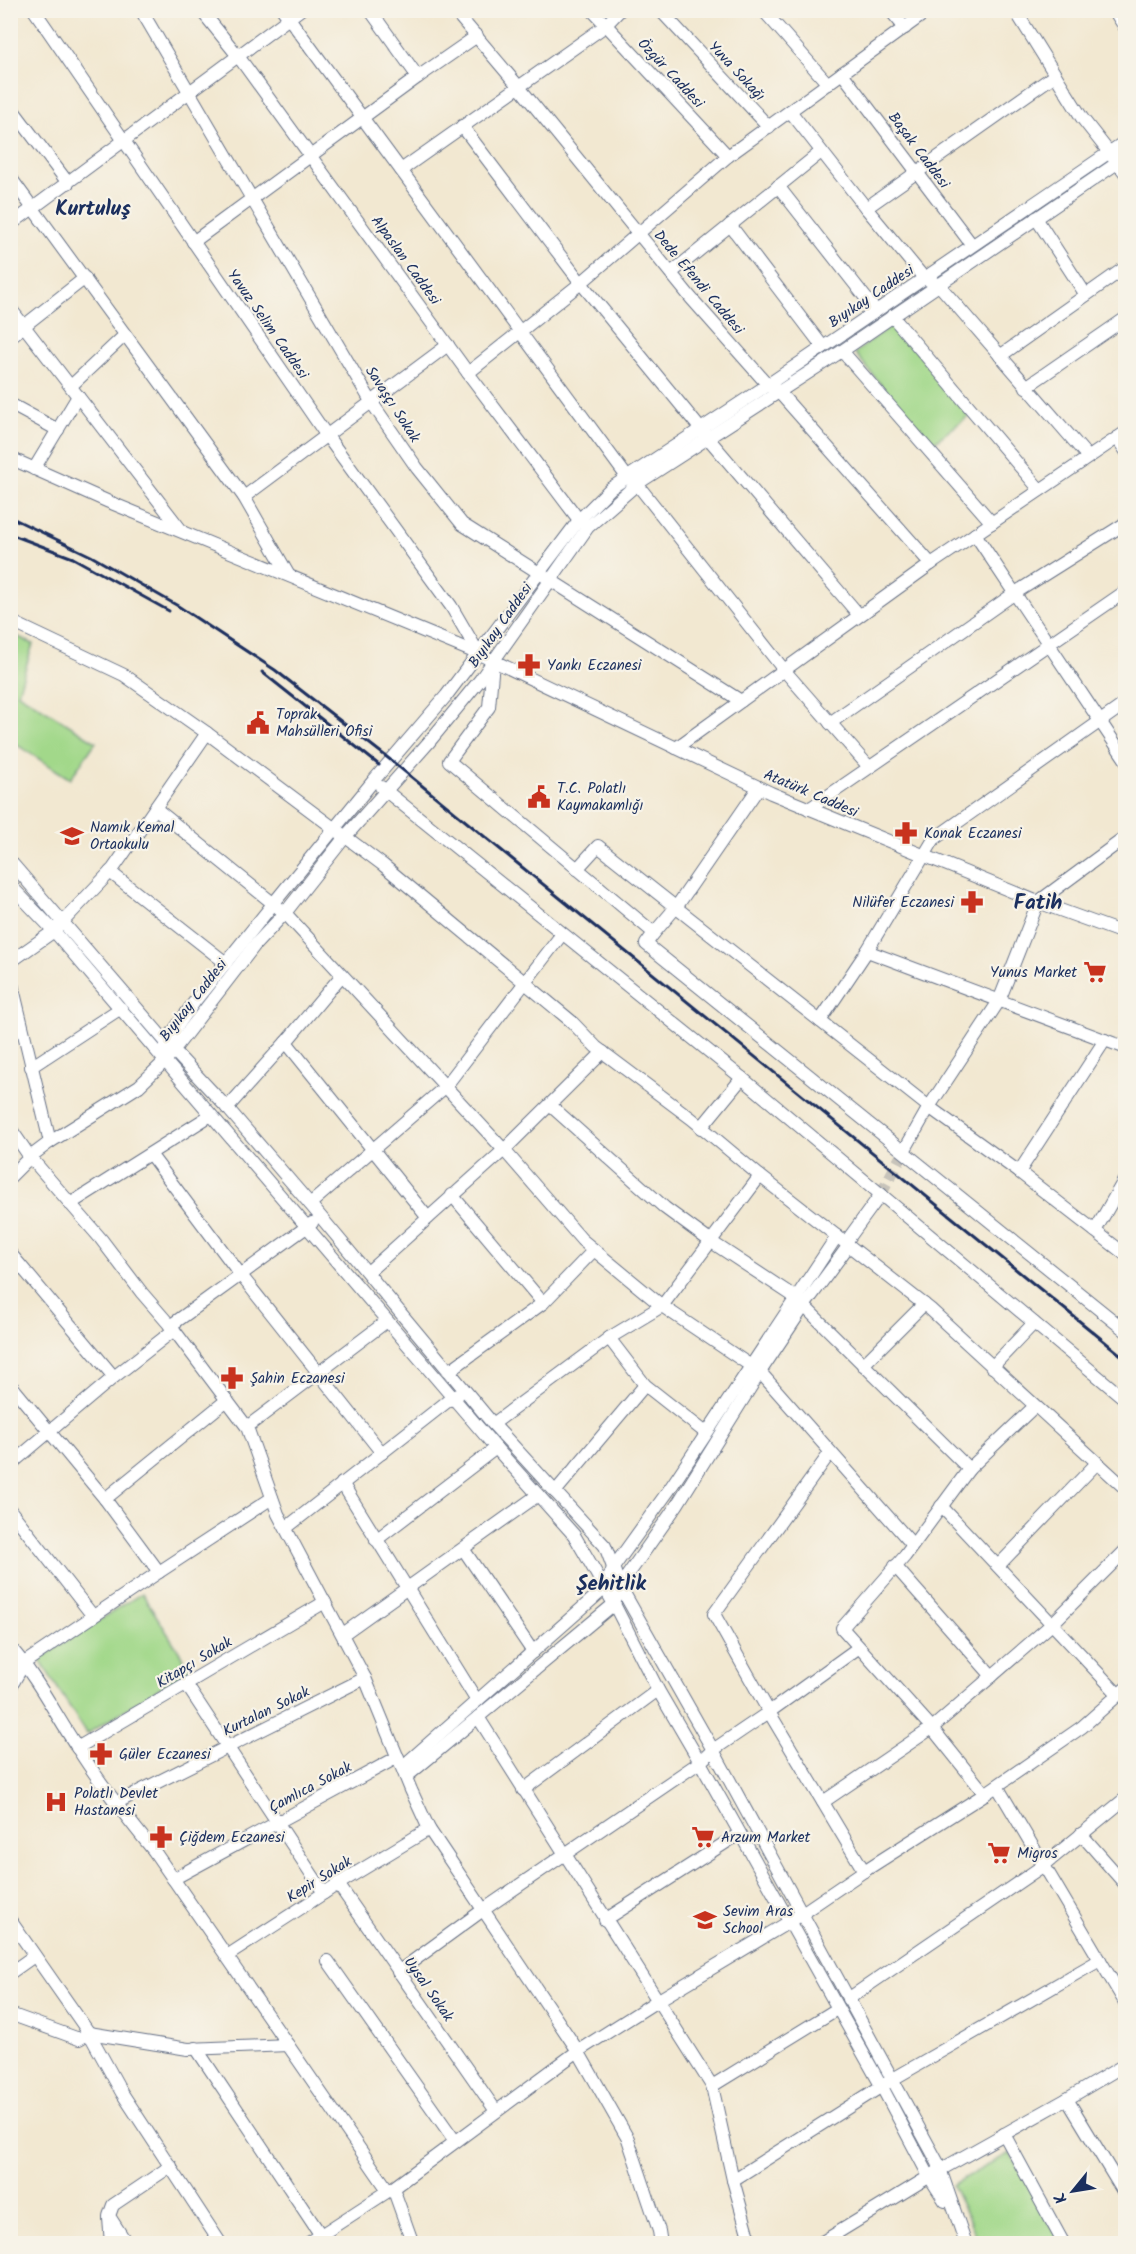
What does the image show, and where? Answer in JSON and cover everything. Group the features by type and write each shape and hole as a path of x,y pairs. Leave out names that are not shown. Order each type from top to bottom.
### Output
{"street":[{"name":"Yavuz Selim Caddesi","path":"34,10 327,436 451,606 479,654"},
{"name":"Savaşçı Sokak","path":"141,10 372,403 417,468 462,524 741,701"},
{"name":"Alpaslan Caddesi","path":"201,10 312,156 468,373 584,523"},
{"path":"10,225 190,94 286,14 300,10"},
{"path":"370,10 418,77"},
{"name":"Dede Efendi Caddesi","path":"454,10 671,273 931,564"},
{"name":"Özgür Caddesi","path":"592,10 728,156"},
{"path":"401,170 605,26 620,10"},
{"name":"Yuva Sokağı","path":"660,10 769,127"},
{"path":"763,10 828,84"},
{"path":"890,10 905,28"},
{"path":"468,373 581,283 728,156 929,10"},
{"path":"1015,10 1082,118 1109,152 1121,160 1125,174"},
{"path":"1114,10 1125,29"},
{"path":"286,14 520,333 632,481 784,670 869,767"},
{"path":"193,242 477,36"},
{"name":"Başak Caddesi","path":"842,73 972,245"},
{"path":"866,208 1055,75"},
{"path":"10,105 68,183"},
{"path":"790,111 924,278 939,285 1088,458"},
{"path":"462,126 581,283 704,433 859,615"},
{"name":"Bıyıkay Caddesi","path":"773,388 823,347 1125,141"},
{"path":"671,273 821,152"},
{"name":"Bıyıkay Caddesi","path":"168,1050 195,1001 374,780 447,696 545,576 584,523 632,481 773,388 843,351 1121,160"},
{"path":"10,177 244,497 288,574"},
{"path":"778,186 876,311"},
{"path":"1036,218 1086,295"},
{"path":"730,225 823,347"},
{"path":"1000,356 1125,267"},
{"path":"10,337 85,278"},
{"path":"10,308 182,531"},
{"path":"892,316 1040,490"},
{"path":"1026,387 1125,318"},
{"path":"34,469 58,430 75,391 125,335"},
{"path":"244,497 448,345"},
{"path":"843,351 992,522"},
{"path":"10,404 58,430"},
{"path":"676,748 931,564 1121,435 1125,451"},
{"name":"Atatürk Caddesi","path":"10,458 109,502 479,654 759,788 924,857 1125,934"},
{"path":"830,723 1015,593 1125,523"},
{"path":"975,534 1125,760"},
{"name":"Bıyıkay Caddesi","path":"168,1050 254,946 285,913 345,837 436,734 480,680 545,576"},
{"path":"809,808 1125,591"},
{"path":"10,621 124,675 207,733 383,866 571,1021 603,1052 924,1304 1125,1489"},
{"path":"493,661 489,707 448,761 654,933"},
{"path":"820,1021 867,951 934,839 1125,703"},
{"path":"10,962 59,926 110,872 207,733"},
{"path":"374,780 561,934 742,1078 1125,1400"},
{"path":"759,788 677,906 646,944 1125,1331"},
{"path":"155,808 285,913 504,1150 582,1240 662,1306 755,1368 912,1544"},
{"path":"904,1151 929,1107 999,1001 1038,902 1125,837"},
{"path":"577,869 598,846 677,906 929,1107 1019,1172 1125,1255"},
{"path":"10,861 121,1008 227,1108 368,1272 493,1424 605,1546 620,1586 713,1750 893,2079 966,2244"},
{"path":"110,872 226,963"},
{"path":"10,885 59,926 168,1050 211,1115 496,1448 574,1534 614,1604 658,1690 837,2008 935,2173"},
{"path":"310,1204 445,1087 561,934"},
{"path":"867,951 1125,1048"},
{"path":"227,1108 342,975"},
{"path":"10,976 50,1142"},
{"path":"31,1066 121,1008"},
{"path":"1019,1172 1105,1040"},
{"path":"286,1042 428,1218"},
{"path":"10,1177 30,1157 50,1142 139,1086 168,1050"},
{"path":"368,1272 504,1150 603,1052"},
{"path":"701,1128 742,1078"},
{"path":"549,1105 665,1208 800,1302 969,1469"},
{"path":"70,1204 211,1115"},
{"path":"10,1128 30,1157 172,1328 248,1427 272,1498 365,1678 429,1829 578,2051 628,2139 661,2244"},
{"path":"150,1154 240,1274 382,1452"},
{"path":"493,1424 609,1338 662,1306 760,1176"},
{"path":"1095,1231 1125,1178"},
{"path":"402,1767 605,1588 613,1568 706,1433 755,1368 844,1241 881,1194"},
{"path":"452,1195 543,1303"},
{"path":"10,1465 172,1328 240,1274 320,1217"},
{"path":"449,1371 543,1303 594,1250"},
{"path":"10,1254 114,1377"},
{"path":"863,1365 924,1304"},
{"path":"248,1427 387,1321"},
{"path":"992,1367 1034,1323"},
{"path":"609,1338 645,1385 706,1433"},
{"path":"402,1767 478,1717 614,1604 620,1586 677,1505 755,1368"},
{"path":"10,1384 105,1499 159,1572"},
{"path":"555,1492 645,1385"},
{"path":"286,1528 453,1397 467,1393"},
{"path":"105,1499 227,1400"},
{"path":"985,1794 932,1728 842,1629 895,1566 969,1469 1035,1406"},
{"path":"376,1540 496,1448"},
{"path":"830,1453 714,1614 769,1712 864,1871"},
{"path":"998,1566 1097,1463"},
{"path":"342,1483 477,1701"},
{"path":"343,1634 464,1550 538,1495"},
{"path":"10,1688 24,1663 272,1498"},
{"path":"307,2244 322,2239 578,2051 789,1922 997,1786 1082,1727 1122,1691 1052,1624 941,1506"},
{"path":"10,1510 93,1616"},
{"path":"464,1550 533,1652"},
{"path":"823,1802 932,1728 1052,1624 1125,1550"},
{"path":"895,1566 992,1676"},
{"name":"Kitapçı Sokak","path":"77,1748 326,1602"},
{"path":"10,1647 24,1663 77,1748 154,1851 391,2189 413,2244"},
{"path":"398,1972 858,1648"},
{"name":"Kurtalan Sokak","path":"116,1803 365,1678"},
{"path":"186,1684 324,1893"},
{"path":"523,1790 658,1690"},
{"path":"478,1717 712,2086 733,2180 751,2244"},
{"name":"Çamlıca Sokak","path":"173,1879 277,1822 402,1767"},
{"path":"997,1786 1125,2004"},
{"path":"848,1999 1044,1865 1125,1798"},
{"name":"Kepir Sokak","path":"227,1956 338,1884 429,1829"},
{"path":"605,1920 739,1834"},
{"path":"1081,1834 1125,1885"},
{"name":"Uysal Sokak","path":"338,1884 495,2111"},
{"path":"10,1920 89,2033 122,2093 221,2244"},
{"path":"10,1973 34,1956"},
{"path":"733,2180 893,2079 1100,1960"},
{"path":"328,1961 455,2141"},
{"path":"712,2086 837,2008"},
{"path":"10,2014 79,2038 89,2033 196,2048 288,2045"},
{"path":"196,2048 322,2239"},
{"path":"819,2244 935,2173 1125,2064"},
{"path":"1067,2099 1125,2196"},
{"path":"1004,2134 1064,2244"},
{"path":"111,2244 109,2216 113,2205 171,2166"},
{"path":"109,2216 127,2244"}],"green space":[{"path":"890,326 898,328 970,415 930,445 855,353"},
{"path":"10,633 33,644 18,693 96,742 70,779 11,741"},
{"path":"142,1593 190,1669 87,1734 39,1659"},
{"path":"1010,2153 1061,2243 980,2243 952,2185"}],"tunnel":[{"path":"881,1194 904,1151"}],"railway":[{"path":"10,517 91,556 178,606 275,670 388,758 1126,1359"},
{"path":"10,534 73,558 169,611"},
{"path":"262,672 379,765"}],"place":[{"name":"Yankı Eczanesi","path":"529,665"},
{"name":"Toprak Mahsülleri Ofisi","path":"258,723"},
{"name":"T.C. Polatlı Kaymakamlığı","path":"539,797"},
{"name":"Konak Eczanesi","path":"906,833"},
{"name":"Namık Kemal Ortaokulu","path":"72,836"},
{"name":"Nilüfer Eczanesi","path":"972,902"},
{"name":"Yunus Market","path":"1095,972"},
{"name":"Şahin Eczanesi","path":"232,1378"},
{"name":"Güler Eczanesi","path":"101,1754"},
{"name":"Polatlı Devlet Hastanesi","path":"56,1802"},
{"name":"Çiğdem Eczanesi","path":"161,1837"},
{"name":"Arzum Market","path":"703,1837"},
{"name":"Migros","path":"999,1853"},
{"name":"Sevim Aras School","path":"705,1920"}],"district":[{"name":"Kurtuluş","path":"93,208"},
{"name":"Fatih","path":"1038,902"},
{"name":"Şehitlik","path":"611,1583"}]}
